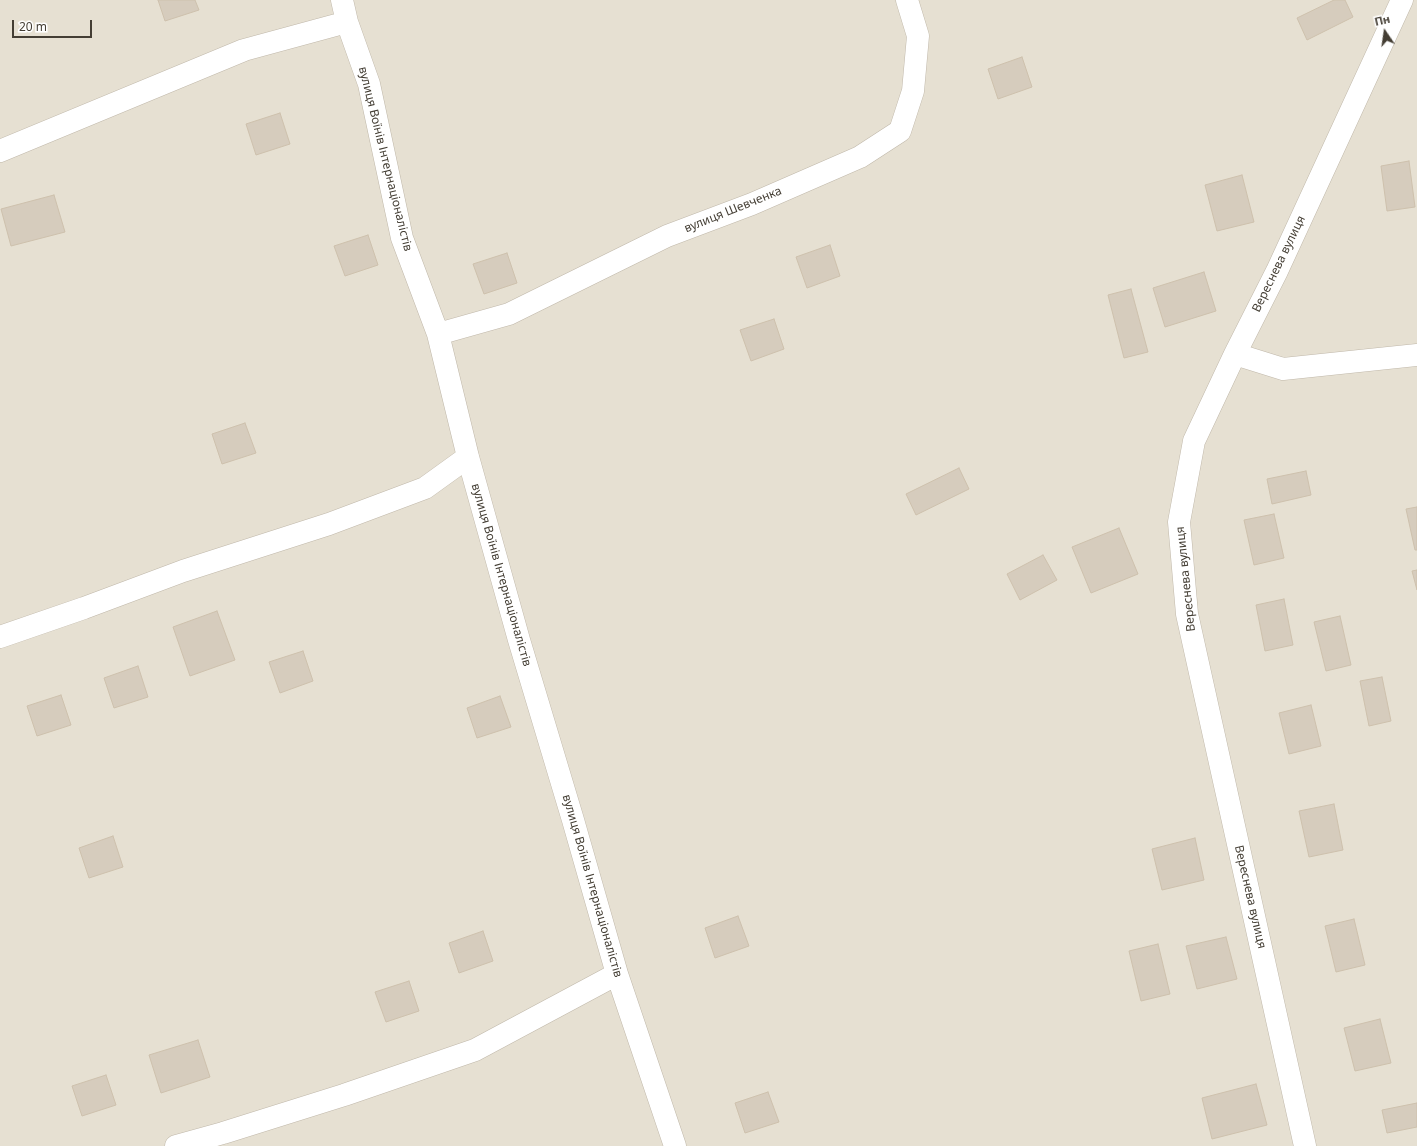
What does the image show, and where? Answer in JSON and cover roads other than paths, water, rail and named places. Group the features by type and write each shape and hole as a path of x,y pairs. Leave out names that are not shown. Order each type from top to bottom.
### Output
{"street":[{"name":"вулиця Воїнів Інтернаціоналістів","path":"342,0 347,22 369,84 402,238 438,334 468,458 519,640 617,974 675,1146"},
{"name":"вулиця Шевченка","path":"438,334 509,314 667,236 752,204 860,157 900,131 913,91 918,36 907,0"},
{"name":"Вереснева вулиця","path":"1306,1146 1187,614 1179,522 1194,441 1235,354 1277,271 1402,0"},
{"path":"0,151 244,50 347,22"},
{"path":"1235,354 1283,369 1417,355"},
{"path":"0,637 183,572 329,524 425,488 468,458"},
{"path":"176,1146 230,1131 344,1095 475,1050 617,974"}]}
